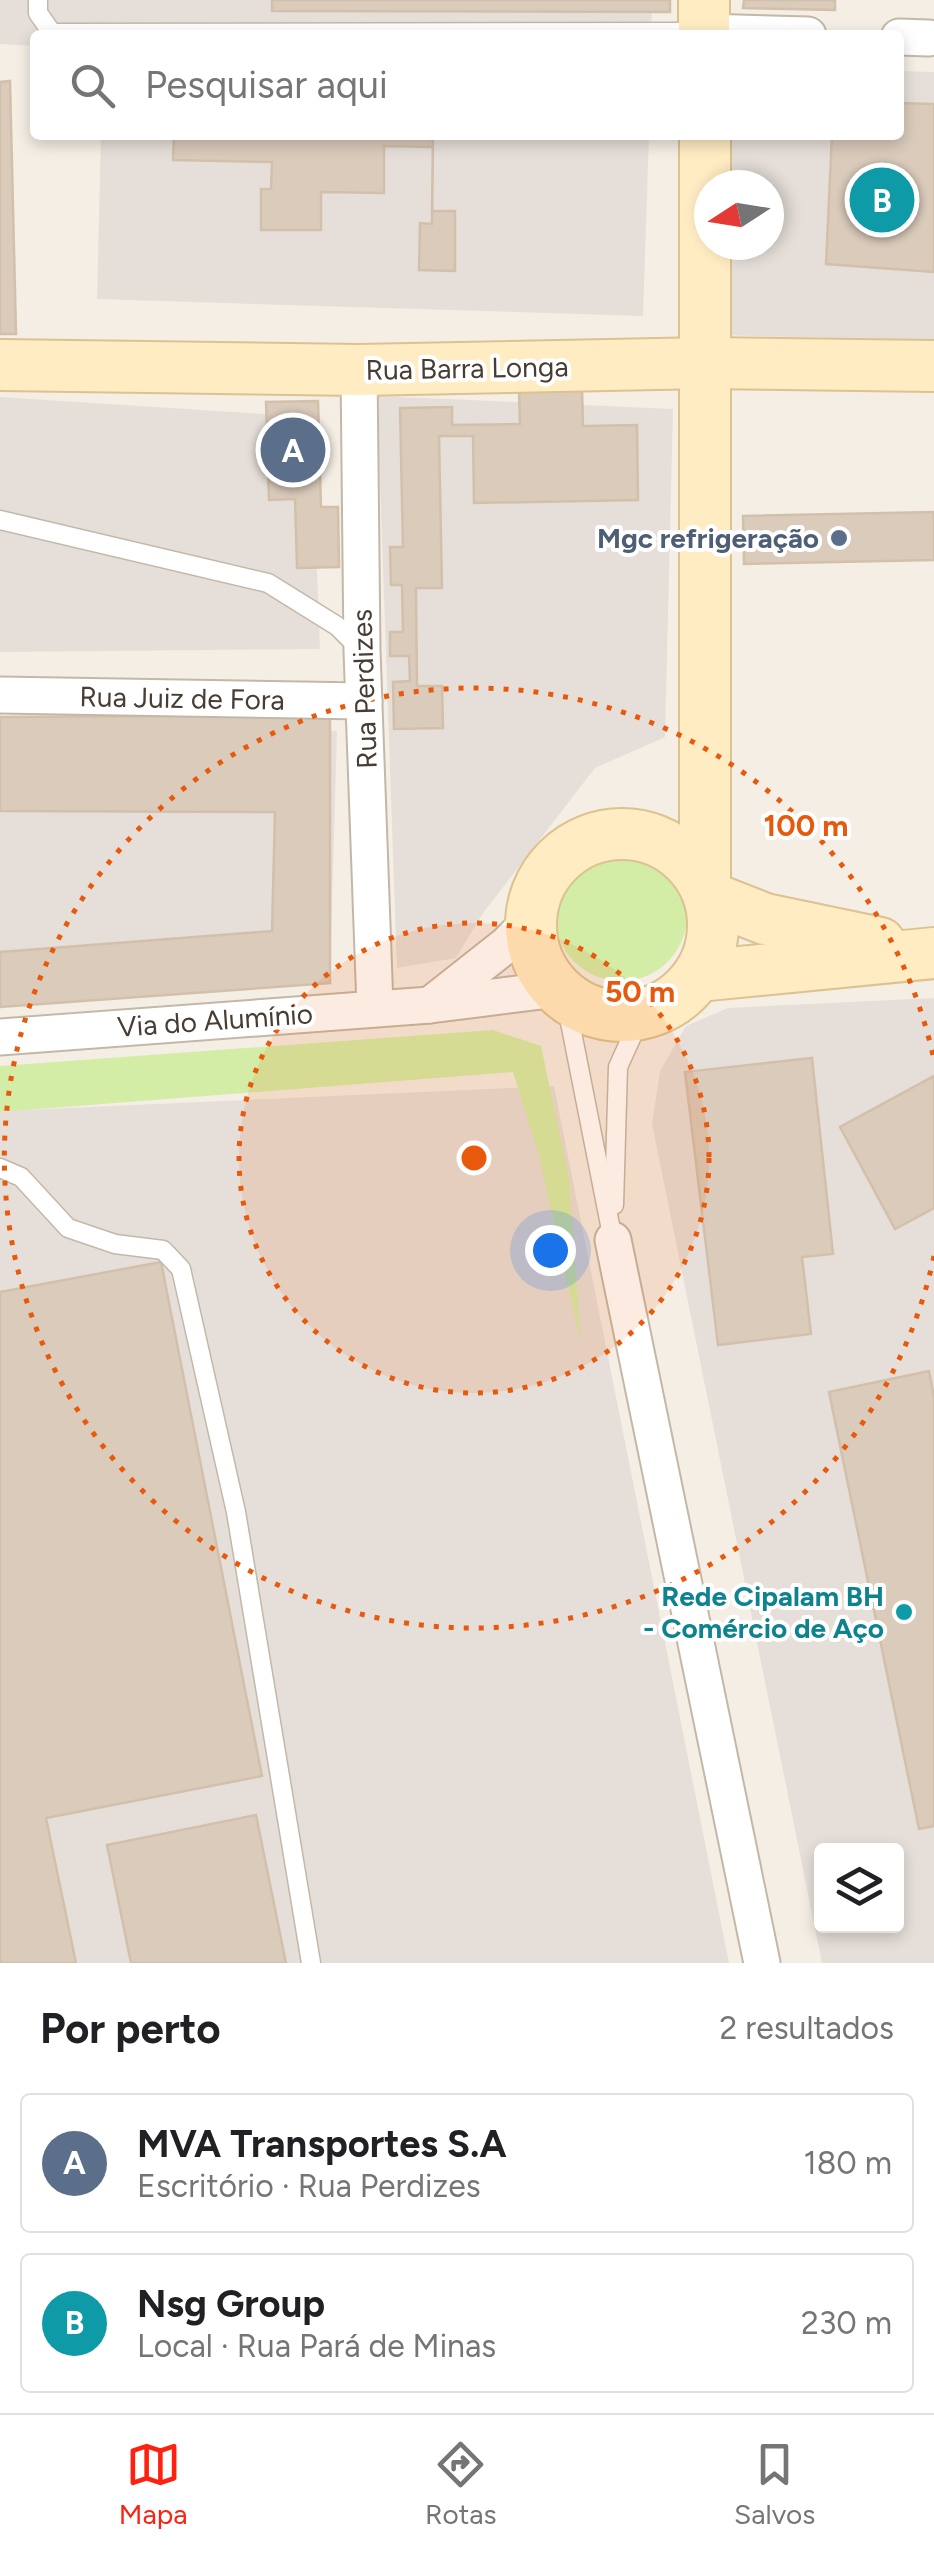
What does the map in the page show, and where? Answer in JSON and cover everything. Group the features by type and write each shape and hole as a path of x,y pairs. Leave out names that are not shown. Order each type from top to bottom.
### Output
{"main road":[{"path":"705,140 704,651 707,892 712,938 698,976 682,994 642,1014 615,1016 589,1010 561,993 538,957 531,920 536,894 549,870 568,850 592,838 619,833 646,836 660,843 690,865 707,892 765,919 931,953"},
{"name":"Rua Barra Longa","path":"0,365 359,370 707,363 934,366"},
{"path":"660,843 692,737 704,651"},
{"path":"698,976 931,953"}],"street":[{"path":"704,22 768,30"},
{"name":"Rua Perdizes","path":"359,370 362,651 375,1007"},
{"name":"Rua Juiz de Fora","path":"0,695 364,701"},
{"path":"430,1005 506,945 531,920"},
{"name":"Via do Alumínio","path":"0,1036 561,993"},
{"path":"613,1240 762,1963"}],"lane":[{"path":"38,0 38,13 51,30"},
{"path":"182,30 704,22"},
{"path":"0,520 268,584 337,626 362,651"},
{"path":"561,993 613,1240"},
{"path":"613,1240 618,1067 642,1014"},
{"path":"0,1168 21,1177 68,1228 115,1244 162,1250 182,1269 236,1512 311,1963"}],"shaded area":[{"path":"0,0 652,0 651,30 30,30 30,46 0,44"},
{"path":"904,71 934,72 934,341 722,335 724,260 784,260 784,170 726,170 727,140 904,140"},
{"path":"101,140 649,140 643,316 97,299"},
{"path":"377,396 673,409 665,737 595,768 483,913 456,958 397,968"},
{"path":"0,397 311,417 320,649 0,652"},
{"path":"0,716 337,731 330,976 0,979"},
{"path":"934,998 934,1963 822,1963 816,1933 904,1933 904,1843 814,1843 814,1924 652,1124 660,1071 686,1026 728,1008"},
{"path":"554,1086 729,1963 0,1963 0,1111"}],"green space":[{"path":"621,849 646,854 668,868 682,890 687,915 682,940 668,962 646,976 621,981 596,976 574,962 560,940 555,915 560,890 574,868 596,854"},
{"path":"493,1030 541,1046 569,1178 581,1344 539,1156 513,1072 0,1112 0,1066"}],"building":[{"path":"272,0 670,0 670,12 272,11"},
{"path":"744,0 835,0 835,10 743,8"},
{"path":"10,81 16,334 0,334 0,82"},
{"path":"904,103 934,104 934,272 826,264 832,140 904,140"},
{"path":"174,140 433,140 433,147 384,146 384,193 321,192 321,230 261,230 261,189 271,189 272,162 173,160"},
{"path":"432,211 455,211 455,271 419,270 420,223 432,224"},
{"path":"582,389 583,426 637,425 638,500 474,503 473,436 439,436 442,588 416,588 417,686 442,686 443,728 394,729 393,682 410,681 409,656 390,656 390,632 403,632 402,585 391,585 390,547 403,547 400,408 452,407 452,425 520,424 519,390"},
{"path":"318,401 321,507 338,507 339,567 297,568 295,499 269,500 266,402"},
{"name":"Mgc refrigeração","path":"934,512 934,560 744,564 743,516"},
{"path":"330,715 330,983 0,1007 0,952 272,931 275,812 0,811 0,717"},
{"path":"812,1058 833,1254 802,1257 811,1334 718,1345 685,1072"},
{"path":"934,1076 934,1208 895,1229 840,1127"},
{"path":"161,1262 262,1776 46,1818 76,1963 0,1963 0,1292"},
{"name":"Rede Cipalam BH - Comércio de Aço","path":"929,1371 934,1397 934,1826 919,1829 829,1392"},
{"path":"256,1815 286,1963 131,1963 107,1845"}],"place":[{"name":"Nsg Group","path":"882,200"},
{"name":"MVA Transportes S.A","path":"293,450"},
{"name":"Mgc refrigeração","path":"839,538"},
{"name":"Rede Cipalam BH - Comércio de Aço","path":"904,1612"}]}
